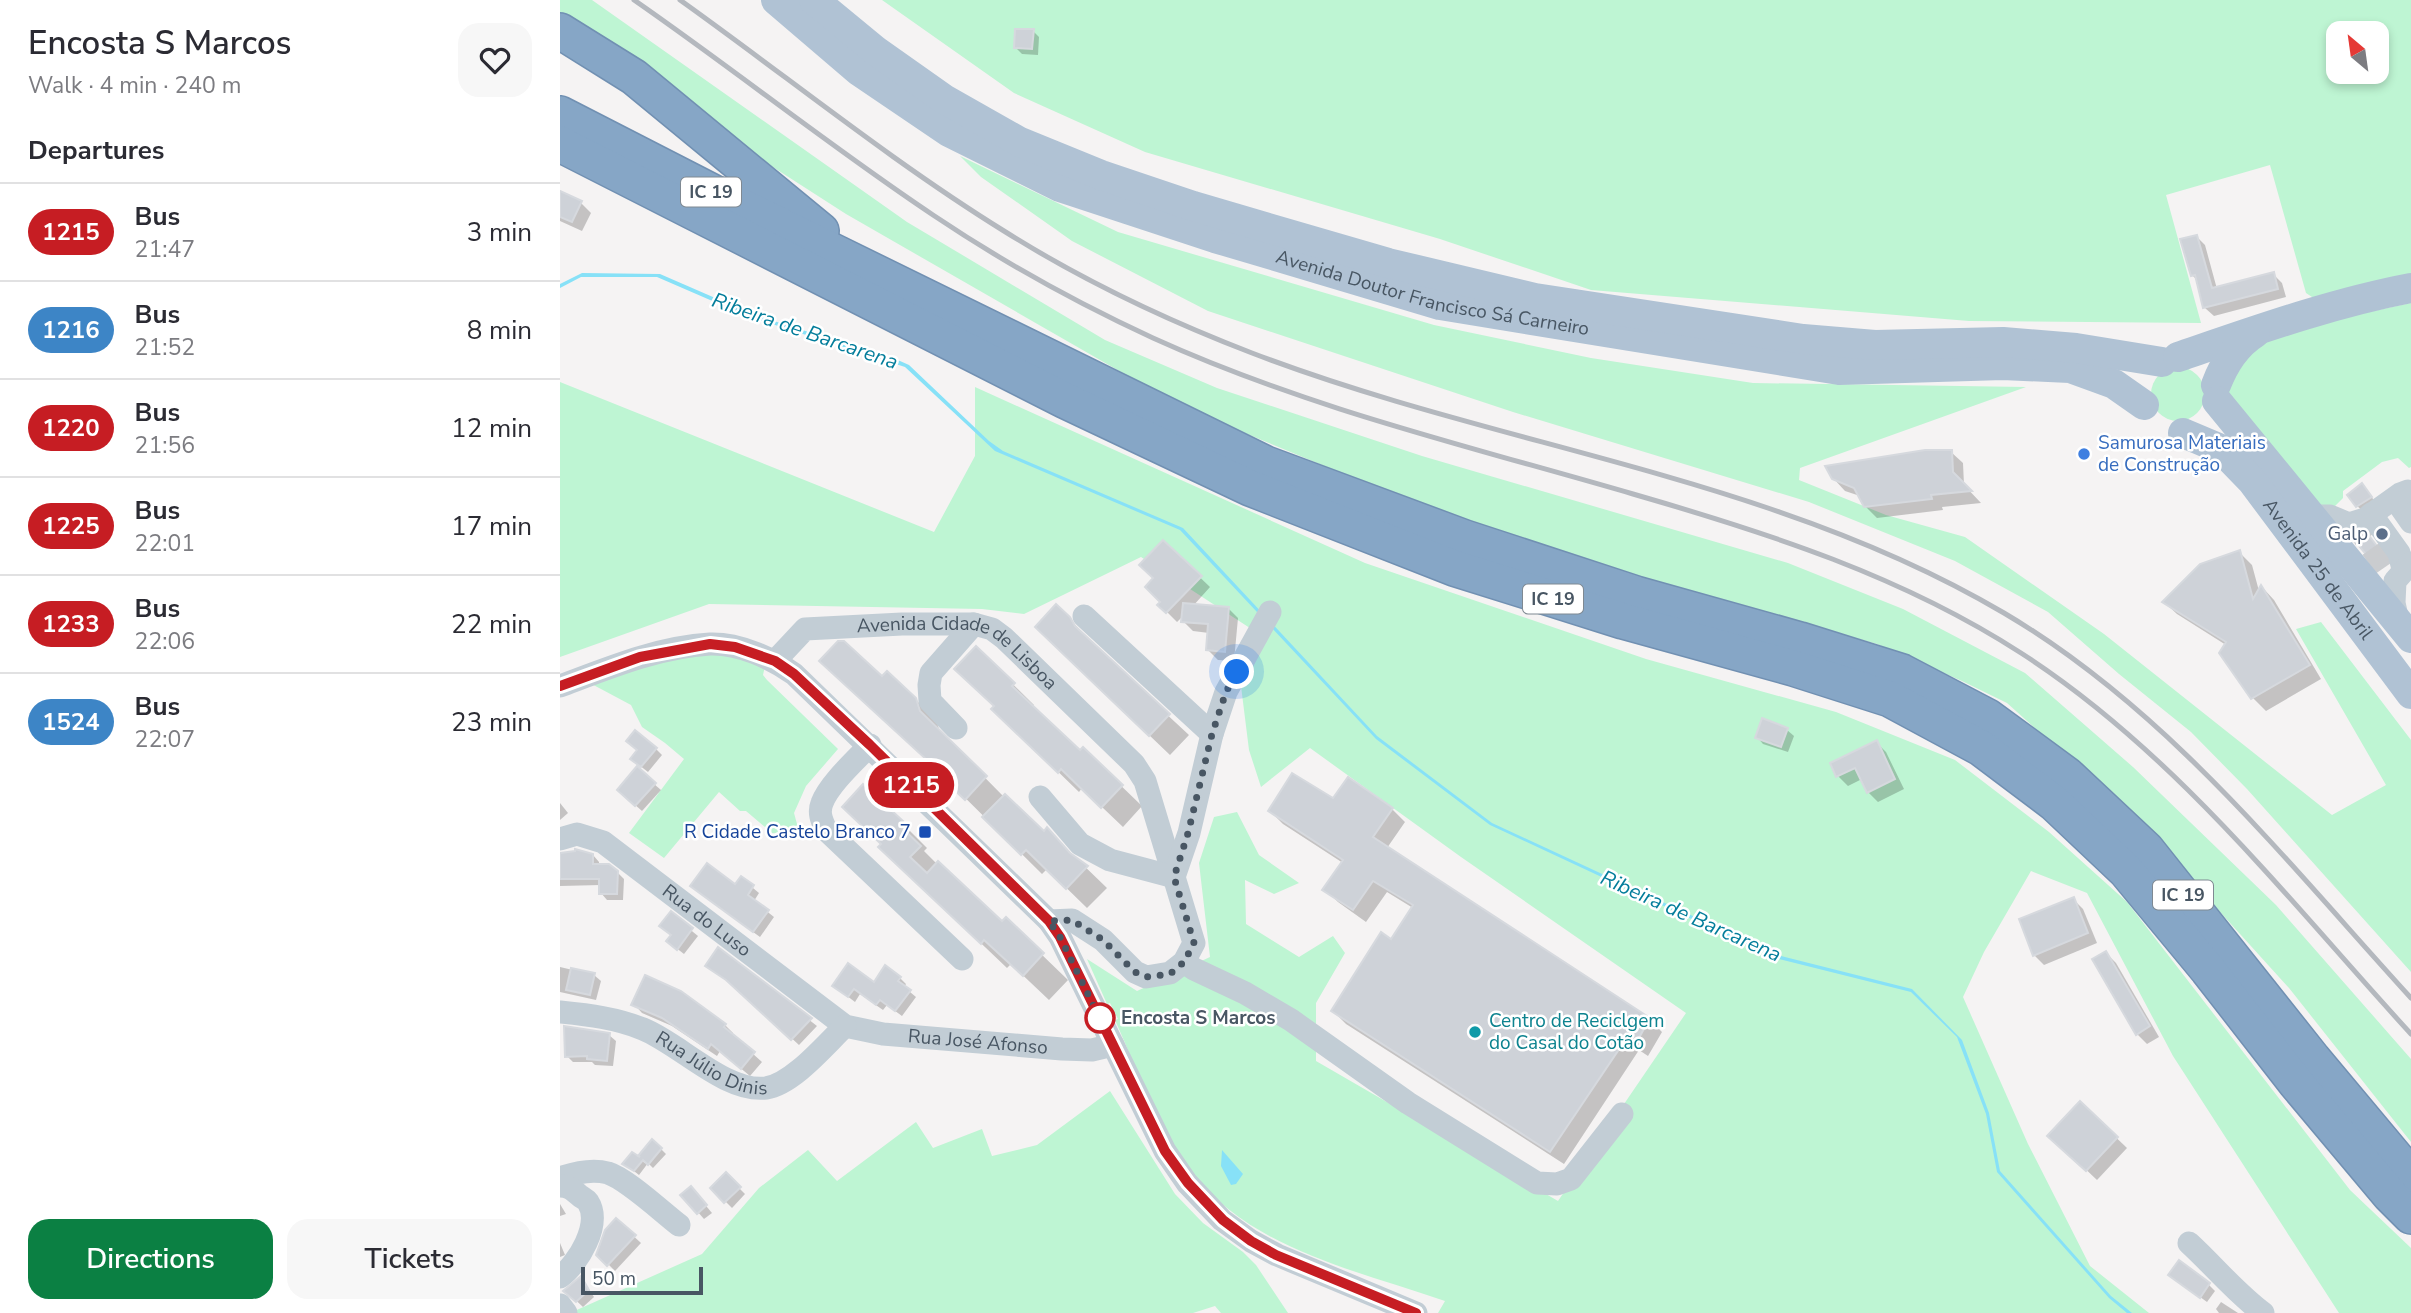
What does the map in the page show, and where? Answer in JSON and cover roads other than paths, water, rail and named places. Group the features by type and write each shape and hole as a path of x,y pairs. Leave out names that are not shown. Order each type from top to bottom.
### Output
{"highway":[{"path":"560,31 634,77 864,267"},
{"name":"IC 19","path":"560,114 714,193 1266,464 1465,538 1636,594 1902,672 1988,717 2067,775 2146,849 2313,1059 2411,1176"},
{"name":"IC 19","path":"560,144 1064,400 1250,488 1454,568 1623,621 1793,668 1890,699 1981,748 2054,803 2126,871 2296,1083 2390,1195 2411,1216"}],"main road":[{"name":"Avenida Doutor Francisco Sá Carneiro","path":"776,0 859,72 949,132 1060,187 1216,238 1426,301 1675,345 1839,370 2003,365 2070,368 2115,384 2144,405"},
{"name":"Avenida Doutor Francisco Sá Carneiro","path":"814,0 876,51 944,99 1020,142 1101,175 1193,206 1388,263 1535,298 1803,338 1875,345 2003,342 2170,359"},
{"path":"2266,327 2247,338 2231,355 2221,371 2213,413 2205,423 2182,433 2158,426 2149,417 2142,393 2145,380 2152,370 2170,359 2266,327 2387,292 2411,288"},
{"path":"2170,359 2190,358 2202,364 2211,373 2217,393"},
{"name":"Avenida 25 de Abril","path":"2217,393 2311,516 2405,630"},
{"name":"Avenida 25 de Abril","path":"2182,433 2221,449 2252,481 2411,694"}],"street":[{"path":"2311,516 2330,516 2349,524 2371,514 2402,490 2411,522"},
{"path":"2371,514 2407,566 2395,581 2394,603 2405,630"},
{"path":"1040,797 1080,844 1110,860 1174,877 1188,833 1212,734 1226,692 1270,612"},
{"path":"1084,616 1212,734"},
{"name":"Avenida Cidade de Lisboa","path":"775,661 805,629 902,624 974,624 992,629 1134,764 1145,781 1194,943 1189,965"},
{"path":"956,728 930,701 931,673 974,624"},
{"path":"560,686 640,657 710,644 735,647 775,661 794,674 870,745 1055,929 1165,1151 1188,1183 1223,1220 1276,1255 1416,1313"},
{"path":"870,745 828,793 821,804 820,818 826,830 962,959"},
{"name":"Rua do Luso","path":"560,839 577,834 603,842 845,1026"},
{"path":"1055,929 1072,920 1103,940 1135,972 1146,977 1170,974 1189,965 1245,993 1292,1020 1408,1103 1537,1183 1557,1184 1571,1179 1622,1114"},
{"name":"Rua Júlio Dinis","path":"560,1012 614,1019 645,1030 691,1055 724,1078 746,1087 768,1088 790,1078 845,1026"},
{"name":"Rua José Afonso","path":"845,1026 883,1034 1062,1049 1091,1050 1113,1045"},
{"path":"560,1178 576,1173 608,1173 679,1226"},
{"path":"560,1185 568,1185 588,1203 592,1217 589,1240 567,1272 560,1277"},
{"path":"2189,1243 2243,1298 2263,1313"},
{"path":"560,1305 566,1313"}],"water":[{"name":"Ribeira de Barcarena","path":"582,273 660,274 752,314 909,365 1003,451 1183,528 1377,736 1492,823 1777,955 1912,989 1962,1040 1989,1113 2000,1171 2111,1296 2132,1313 2127,1313 2109,1298 1997,1172 1986,1114 1957,1037 1911,992 1775,958 1490,825 1376,739 1180,530 995,451 905,367 747,316 657,277 581,277 560,288 560,284"},
{"path":"1222,1150 1243,1174 1236,1184 1231,1185 1221,1166"}],"tunnel":[{"path":"2349,524 2360,531 2395,581"}],"railway":[{"path":"634,0 857,163 959,232 1041,281 1153,338 1211,363 1330,406 1684,509 1784,541 1882,579 1976,626 2077,692 2180,782 2275,881 2411,1034"},
{"path":"680,0 962,204 1064,266 1156,313 1252,353 1346,386 1634,467 1824,528 1916,566 2004,613 2063,651 2119,694 2171,741 2270,841 2411,998"}],"place":[{"name":"Samurosa Materiais de Construção","path":"2084,454"},
{"name":"Galp","path":"2382,534"},
{"name":"R Cidade Castelo Branco 7","path":"925,832"},
{"name":"Encosta S Marcos","path":"1100,1018"},
{"name":"Centro de Reciclgem do Casal do Cotão","path":"1475,1032"}]}
